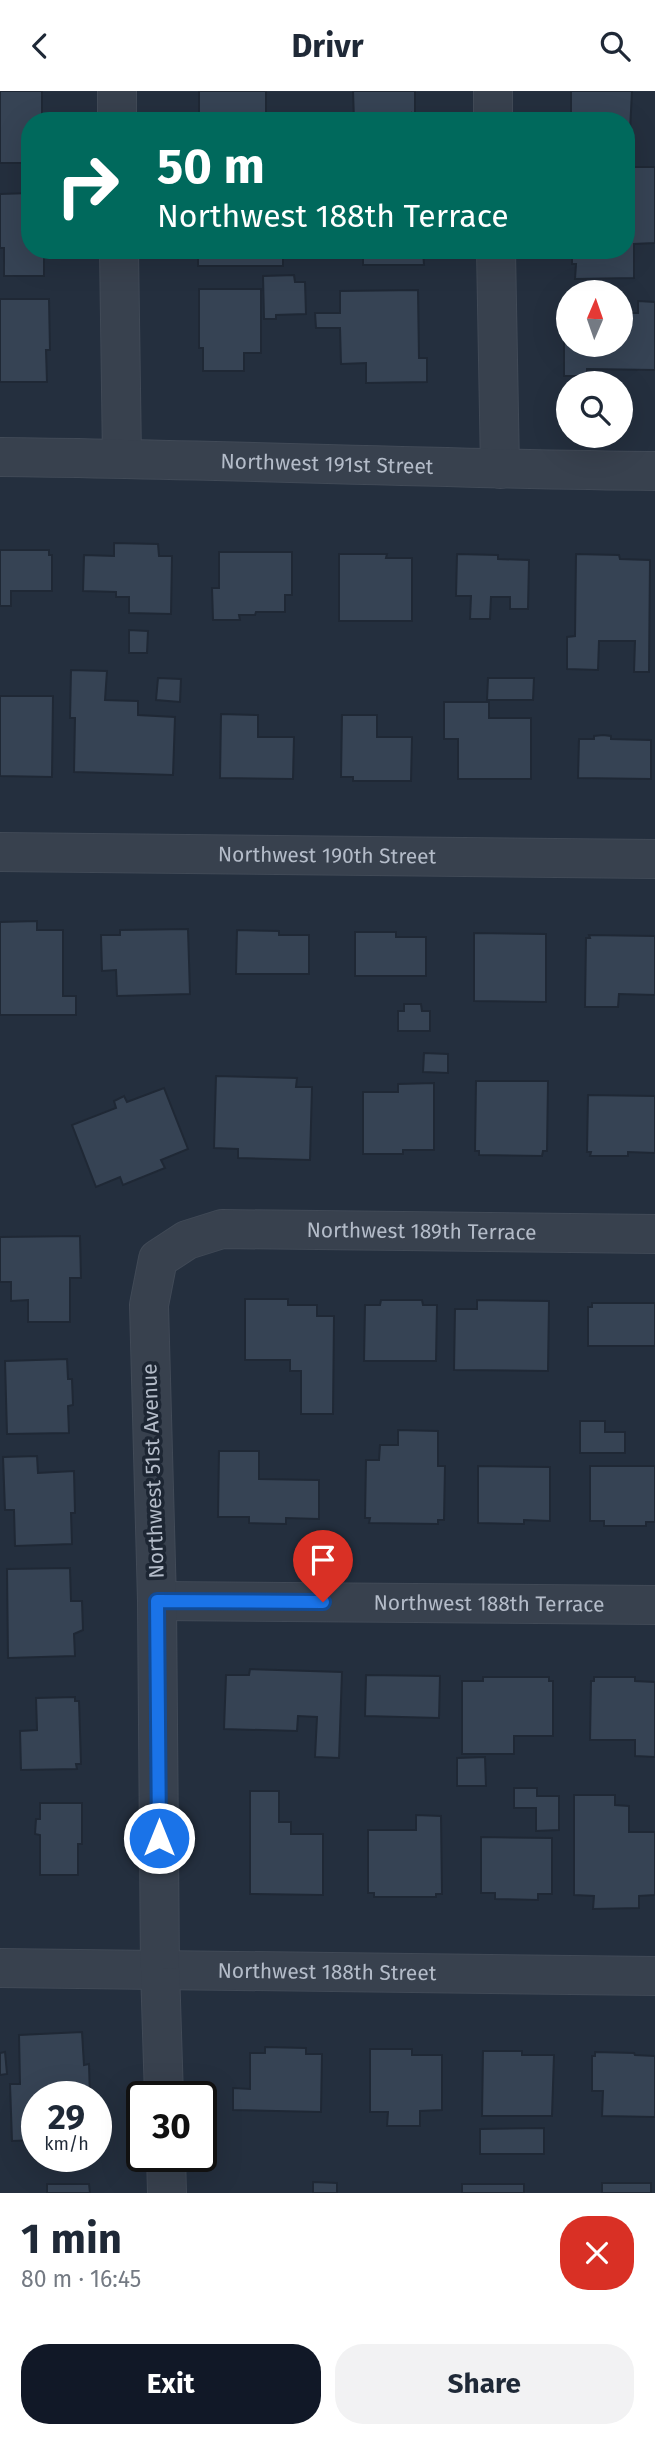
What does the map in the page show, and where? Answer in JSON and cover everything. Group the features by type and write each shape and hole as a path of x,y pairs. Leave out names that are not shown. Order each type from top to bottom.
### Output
{"street":[{"path":"117,91 117,112"},
{"path":"493,91 494,112"},
{"path":"119,259 122,458"},
{"path":"496,259 500,469"},
{"name":"Northwest 191st Street","path":"0,457 655,471"},
{"name":"Northwest 190th Street","path":"0,852 655,859"},
{"name":"Northwest 189th Terrace","path":"187,1240 222,1230 655,1234"},
{"name":"Northwest 51st Avenue","path":"164,2081 157,1601 149,1305 158,1259 187,1240"},
{"name":"Northwest 188th Terrace","path":"157,1601 655,1605"},
{"name":"Northwest 188th Street","path":"0,1968 655,1976"},
{"path":"166,2172 167,2193"}],"building":[{"path":"0,91 42,91 42,112 21,112 21,163 0,163"},
{"path":"199,91 266,91 266,112 199,112"},
{"path":"353,91 415,91 415,112 354,112"},
{"path":"571,91 632,91 631,112 571,112"},
{"path":"635,167 655,167 655,243 635,244"},
{"path":"21,193 21,259 44,259 44,276 4,276 4,248 0,248 0,194"},
{"path":"198,259 283,259 283,266 198,266"},
{"path":"363,259 424,259 424,265 363,265"},
{"path":"572,259 634,259 634,278 575,279 576,264 572,264"},
{"path":"294,275 295,282 305,282 306,314 276,315 276,319 264,319 263,276"},
{"path":"199,289 261,289 261,353 244,353 244,371 203,371 203,348 199,348"},
{"path":"418,290 419,358 427,358 427,382 366,383 366,363 341,364 340,328 316,328 315,313 340,313 340,291"},
{"path":"0,299 49,299 50,350 46,350 47,382 0,382"},
{"path":"638,301 655,302 655,370 564,371 564,357 634,357 634,313 638,313"},
{"path":"114,543 158,544 159,556 172,556 171,614 129,613 129,597 116,597 116,592 83,591 84,555 114,556"},
{"path":"0,550 49,550 49,555 52,555 52,591 11,591 11,606 0,606"},
{"path":"219,552 292,552 292,595 285,595 285,612 256,612 255,615 239,615 240,620 213,620 212,588 219,588"},
{"path":"339,554 387,554 386,558 412,558 412,621 339,621"},
{"path":"457,554 498,555 498,559 529,560 528,609 510,609 510,597 491,597 490,619 470,619 471,596 456,596"},
{"path":"576,554 619,555 620,559 650,560 649,672 634,672 635,641 599,641 598,670 567,669 567,637 575,636"},
{"path":"129,630 148,631 147,653 129,653"},
{"path":"71,670 107,671 105,700 138,701 138,715 175,717 173,775 74,772 75,718 70,718"},
{"path":"158,678 181,679 180,702 156,700"},
{"path":"488,678 534,678 533,700 487,700"},
{"path":"0,696 53,696 52,777 0,776"},
{"path":"444,702 489,702 489,718 531,718 531,779 458,779 458,739 444,739"},
{"path":"221,714 258,715 258,737 294,737 293,779 220,778"},
{"path":"342,715 377,715 377,737 412,737 411,781 353,781 353,777 341,777"},
{"path":"594,736 611,736 611,739 651,740 651,779 578,778 579,739 594,739"},
{"path":"37,921 37,930 63,930 63,996 76,996 76,1015 0,1015 0,922"},
{"path":"188,929 190,994 117,996 116,970 102,971 101,935 120,935 120,930"},
{"path":"237,930 309,935 309,974 236,974"},
{"path":"355,932 396,932 396,937 426,937 426,976 355,976"},
{"path":"474,933 546,934 546,1002 474,1001"},
{"path":"589,935 655,936 655,995 619,994 618,1007 585,1007 586,938 590,938"},
{"path":"404,1004 421,1004 422,1011 430,1011 430,1031 398,1031 398,1011 404,1011"},
{"path":"424,1053 448,1054 448,1073 423,1072"},
{"path":"216,1076 297,1078 296,1087 312,1087 310,1160 238,1158 238,1149 214,1148"},
{"path":"476,1081 548,1081 547,1151 543,1151 542,1156 479,1155 479,1151 475,1151"},
{"path":"434,1083 434,1150 403,1150 403,1154 363,1154 363,1092 398,1092 398,1084"},
{"path":"164,1088 188,1149 161,1160 165,1168 123,1185 120,1177 96,1187 72,1125 116,1108 114,1101 124,1096 127,1102"},
{"path":"588,1095 655,1096 655,1153 628,1152 628,1156 590,1156 591,1152 587,1152"},
{"path":"80,1236 81,1278 70,1278 70,1322 28,1322 28,1300 11,1301 11,1282 0,1282 0,1237"},
{"path":"245,1299 288,1299 288,1305 317,1305 317,1316 334,1316 333,1414 301,1414 301,1371 290,1371 290,1360 245,1360"},
{"path":"381,1300 422,1300 423,1305 437,1305 436,1361 364,1361 365,1305 380,1305"},
{"path":"477,1300 549,1301 548,1371 454,1370 455,1309 477,1309"},
{"path":"592,1303 655,1303 655,1346 588,1346 588,1307 592,1307"},
{"path":"67,1359 68,1379 72,1379 73,1405 68,1406 69,1433 7,1434 5,1361"},
{"path":"580,1421 605,1421 605,1432 625,1432 625,1453 580,1453"},
{"path":"398,1430 438,1431 438,1466 445,1466 444,1520 438,1520 438,1524 369,1523 370,1518 365,1518 366,1460 379,1460 380,1445 398,1445"},
{"path":"219,1451 259,1451 259,1479 319,1480 319,1519 286,1518 286,1524 249,1523 249,1517 218,1517"},
{"path":"37,1456 38,1473 74,1471 75,1513 71,1513 72,1544 15,1546 14,1510 5,1510 3,1457"},
{"path":"478,1466 550,1467 550,1521 524,1520 524,1524 478,1523"},
{"path":"590,1466 655,1466 655,1522 646,1522 646,1526 604,1526 604,1521 590,1521"},
{"path":"70,1568 71,1601 82,1601 83,1630 74,1634 75,1656 8,1658 7,1569"},
{"path":"250,1669 342,1672 339,1758 315,1757 317,1717 298,1716 297,1731 224,1729 226,1675 249,1675"},
{"path":"366,1675 440,1676 439,1718 365,1716"},
{"path":"483,1677 549,1677 549,1681 553,1681 553,1736 514,1736 514,1754 462,1754 462,1681 483,1681"},
{"path":"594,1677 635,1677 635,1681 655,1682 655,1757 635,1756 635,1740 590,1740 591,1681 594,1681"},
{"path":"75,1697 75,1701 79,1701 81,1764 76,1764 77,1769 21,1770 20,1731 37,1730 36,1698"},
{"path":"485,1757 486,1786 457,1786 457,1758"},
{"path":"514,1788 537,1788 537,1796 559,1796 559,1830 536,1831 536,1808 514,1808"},
{"path":"250,1791 279,1791 279,1822 291,1822 291,1834 323,1834 323,1895 250,1894"},
{"path":"574,1795 615,1795 615,1805 629,1806 629,1832 655,1832 655,1895 639,1896 639,1908 593,1909 594,1896 574,1895"},
{"path":"40,1803 82,1803 82,1844 78,1844 78,1875 40,1875 40,1835 35,1834 36,1819 40,1819"},
{"path":"416,1815 441,1816 442,1894 436,1894 436,1897 374,1897 374,1893 368,1893 368,1830 416,1830"},
{"path":"481,1837 552,1838 552,1894 538,1894 538,1900 495,1899 495,1893 481,1893"},
{"path":"82,2032 84,2065 89,2064 90,2081 21,2081 21,2141 12,2141 10,2084 20,2084 19,2035"},
{"path":"265,2047 306,2048 306,2054 322,2054 321,2112 233,2110 233,2088 250,2089 250,2053 265,2053"},
{"path":"370,2049 412,2049 412,2055 442,2055 442,2110 420,2111 420,2126 387,2126 388,2112 370,2112"},
{"path":"483,2051 522,2051 522,2055 554,2055 552,2116 482,2116"},
{"path":"5,2052 7,2074 0,2075 0,2053"},
{"path":"595,2052 655,2056 655,2117 602,2116 603,2091 592,2091 592,2056 595,2056"},
{"path":"544,2128 544,2154 480,2154 480,2129"},
{"path":"313,2182 337,2183 337,2193 313,2193"},
{"path":"602,2183 651,2183 651,2193 602,2193"},
{"path":"47,2184 89,2184 90,2193 47,2193"},
{"path":"462,2184 524,2184 524,2193 462,2193"}],"route":[{"path":"159,1838 157,1601 323,1602"}]}
